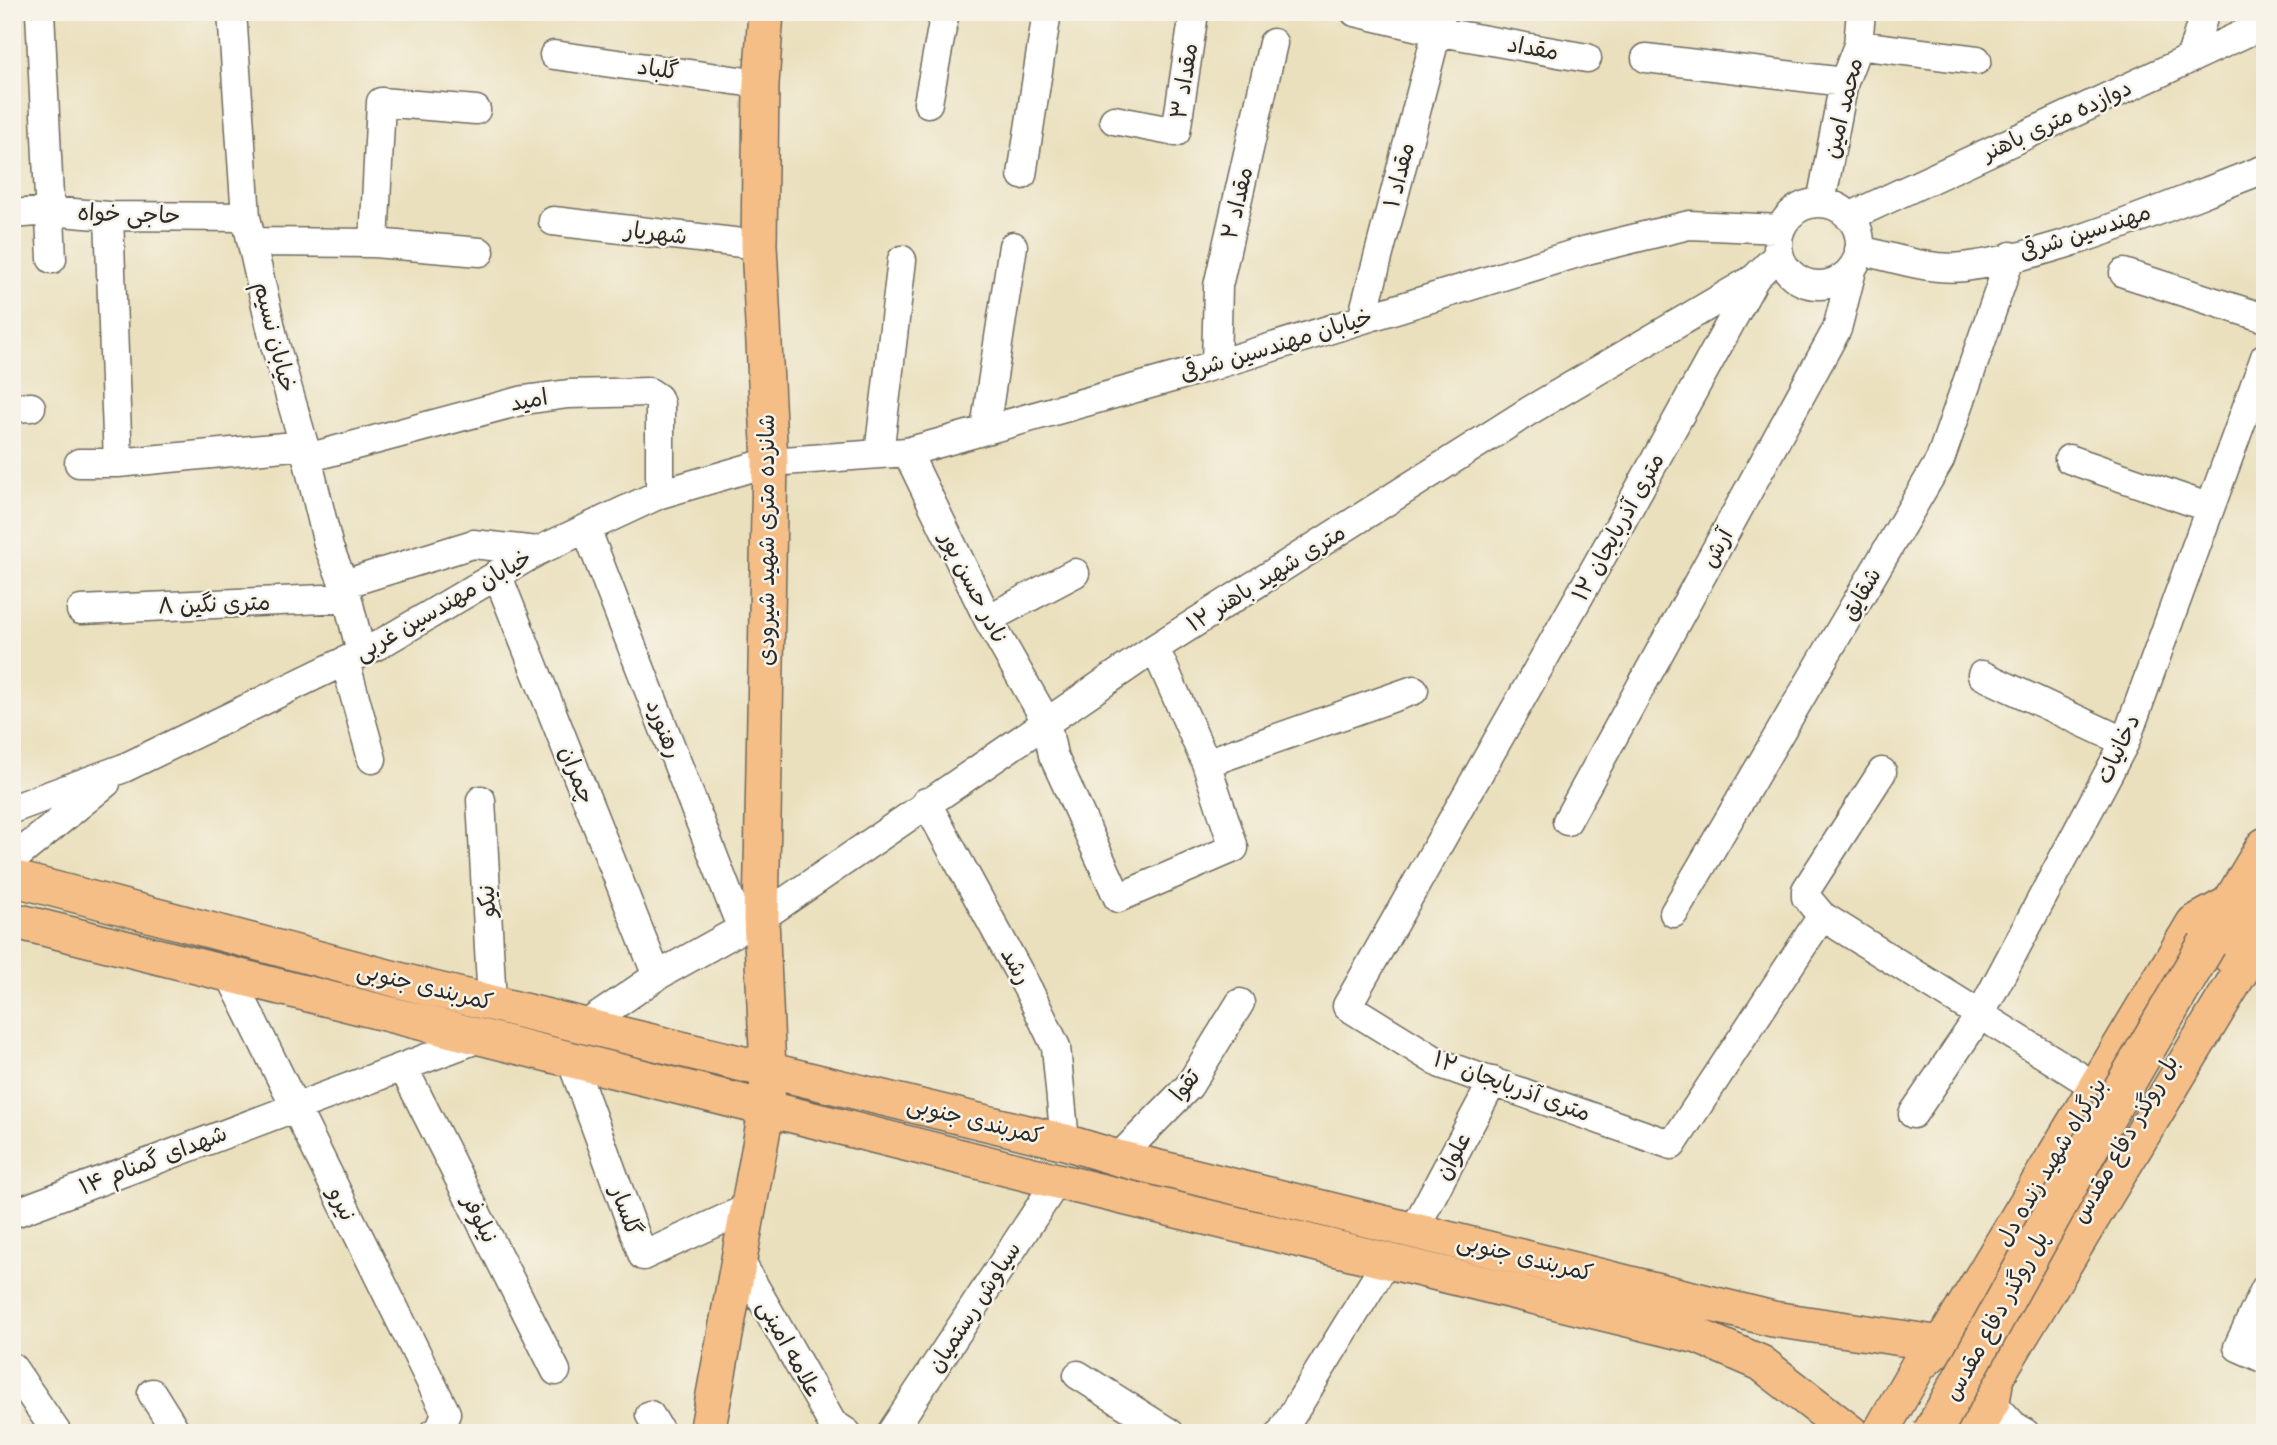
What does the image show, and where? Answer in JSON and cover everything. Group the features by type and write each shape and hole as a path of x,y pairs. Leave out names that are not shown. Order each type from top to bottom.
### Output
{"highway":[{"path":"2238,958 2265,847"},
{"name":"پل روگذر دفاع مقدس","path":"1932,1433 2105,1119 2238,958"},
{"name":"بل روگذر دفاع مقدس","path":"1958,1433 2030,1301 2238,958"}],"main road":[{"name":"شانزده متری شهید شیرودی","path":"707,1433 767,1107 768,1069 751,922 770,462 759,245 761,83 766,12"},
{"name":"کمربندی جنوبی","path":"12,878 48,886 489,1019 570,1057 1057,1181 1698,1336 1761,1363 1851,1433"},
{"path":"23,923 48,886"},
{"name":"بزرگراه شهید زنده دل","path":"1880,1433 1918,1366 1942,1344 2194,923 2251,910"},
{"name":"کمربندی جنوبی","path":"23,923 229,973 489,1019 583,1026 1065,1142 1118,1158 1773,1319 1942,1344 1956,1341 1979,1349 1988,1356 1994,1389"},
{"path":"1975,1433 1994,1389 2038,1308 2238,958"},
{"path":"1978,1284 1987,1300 2004,1312 2019,1314 2038,1308"},
{"path":"1698,1336 1707,1301"}],"street":[{"path":"40,12 52,259"},
{"name":"خیابان نسیم","path":"232,12 250,230 274,341 306,451 328,548 345,591 353,657 372,759"},
{"path":"928,103 944,12"},
{"path":"1022,175 1047,12"},
{"name":"مقداد ۳","path":"1114,120 1176,132 1194,13 1190,12"},
{"name":"مقداد","path":"1355,12 1438,22 1587,58"},
{"name":"محمد امین","path":"1821,203 1844,82 1858,45 1861,12"},
{"path":"2190,59 2205,12"},
{"name":"مقداد ۱","path":"1362,319 1438,22"},
{"name":"دوازده متری باهنر","path":"1849,217 2265,24"},
{"name":"مقداد ۲","path":"1216,365 1218,286 1273,43"},
{"path":"1858,45 1977,60"},
{"name":"گلباد","path":"554,55 761,83"},
{"path":"1646,58 1844,82"},
{"path":"374,243 381,102 476,110"},
{"name":"مهندسین شرقی","path":"1855,260 1963,267 2051,248 2265,169"},
{"path":"1821,203 1834,206 1849,217 1859,236 1855,260 1834,281 1821,285 1807,283 1785,267 1780,241 1797,209 1821,203"},
{"name":"حاجی خواه","path":"12,214 50,211 480,252"},
{"path":"109,216 118,463"},
{"name":"شهریار","path":"553,221 759,245"},
{"name":"خیابان مهندسین شرقی","path":"770,462 907,452 1216,365 1587,250 1689,225 1780,241"},
{"name":"۱۲ متری شهید باهنر","path":"583,1026 657,976 751,922 1155,648 1529,411 1755,278 1780,241"},
{"path":"985,429 1013,246"},
{"name":"شقایق","path":"1674,913 1940,460 2011,256"},
{"path":"879,453 902,260"},
{"name":"آرش","path":"1567,821 1837,329 1855,260"},
{"path":"2124,274 2265,318"},
{"name":"۱۲ متری آذربایجان","path":"1755,278 1619,526 1347,1006 1441,1064 1672,1145 1822,916"},
{"name":"دخانیات","path":"1913,1114 1980,1015 2125,742 2265,356"},
{"name":"امید","path":"306,451 524,400 568,394 649,392 658,398 660,404 660,494"},
{"path":"79,463 306,451"},
{"name":"نادر حسن پور","path":"907,452 988,620 1046,721 1053,755 1118,898 1234,848 1206,763"},
{"path":"2069,459 2210,508"},
{"name":"خیابان مهندسین غربی","path":"124,768 353,657 538,551 586,531 660,494 770,462"},
{"name":"رهنورد","path":"586,531 751,922"},
{"name":"۸ متری نگین","path":"81,610 345,591 473,544 538,551"},
{"path":"988,620 1076,573"},
{"name":"چمران","path":"496,575 657,976"},
{"path":"1155,648 1206,763 1414,690"},
{"path":"1982,675 2125,742"},
{"path":"12,809 124,768"},
{"path":"12,860 124,768"},
{"path":"1882,772 1806,890 1806,897 1814,902 1822,916 2096,1087"},
{"name":"نیکو","path":"481,800 489,1019"},
{"name":"رشد","path":"926,802 1029,991 1056,1047 1065,1142"},
{"name":"نیرو","path":"229,973 446,1413 439,1430 434,1433"},
{"name":"تقوا","path":"1118,1158 1189,1086 1240,1003"},
{"name":"۱۴ شهدای گمنام","path":"12,1214 403,1067 489,1019"},
{"name":"گلسار","path":"570,1057 643,1256 748,1208"},
{"name":"نیلوفر","path":"403,1067 556,1371"},
{"name":"علوان","path":"1414,1230 1493,1081"},
{"name":"سیاوش رستمیان","path":"891,1433 1057,1181"},
{"name":"علامه امینی","path":"739,1259 832,1423 847,1433"},
{"path":"1281,1433 1388,1259"},
{"path":"2265,1289 2238,1347 2265,1359"},
{"path":"12,1367 57,1433"},
{"path":"1078,1375 1170,1433"},
{"path":"1994,1389 2013,1425 2025,1433"},
{"path":"152,1393 177,1433"}]}
